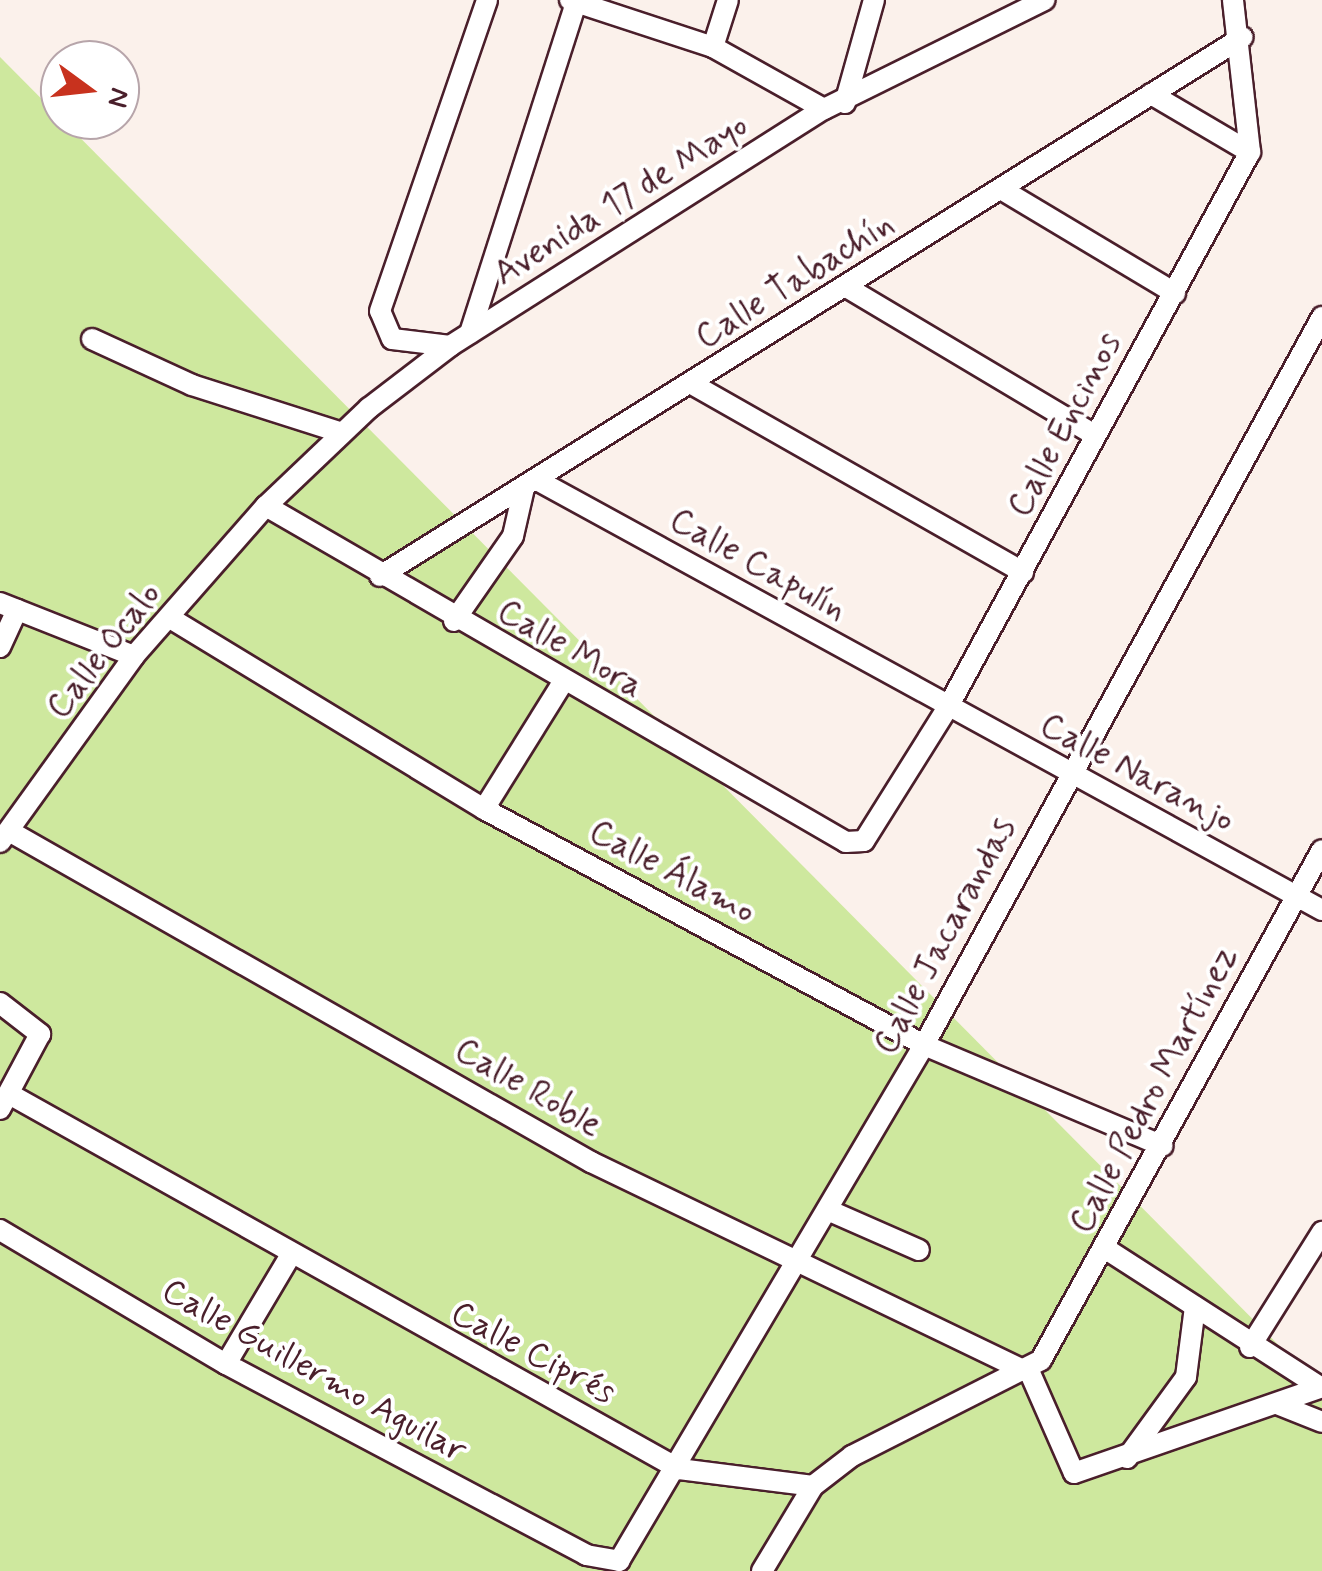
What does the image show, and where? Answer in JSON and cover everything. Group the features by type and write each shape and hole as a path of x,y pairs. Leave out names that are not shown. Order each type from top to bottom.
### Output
{"street":[{"path":"450,346 392,340 380,311 487,0"},
{"path":"713,47 728,0"},
{"path":"470,333 575,1 713,47 834,106 874,0"},
{"path":"1233,0 1242,37 1250,152"},
{"name":"Avenida 17 de Mayo","path":"266,506 342,433 450,346 834,106 1034,3"},
{"name":"Calle Tabachín","path":"380,576 848,288 1242,37"},
{"path":"1152,94 1250,152"},
{"name":"Calle Encinos","path":"846,842 874,833 1023,572 1250,152"},
{"path":"1001,189 1175,293"},
{"path":"848,288 1095,434"},
{"name":"Calle Jacarandas","path":"600,1561 619,1561 679,1469 800,1265 1322,316"},
{"path":"92,338 192,384 342,433"},
{"path":"692,384 1023,572"},
{"path":"454,620 513,536 530,484"},
{"name":"Calle Capulín","path":"530,484 948,706"},
{"name":"Calle Mora","path":"266,506 454,620 846,842"},
{"name":"Calle Ocalo","path":"4,837 134,656 266,506"},
{"path":"0,647 8,606 134,656"},
{"name":"Calle Álamo","path":"170,618 484,809 924,1045 1163,1146"},
{"path":"484,809 563,682"},
{"name":"Calle Naranjo","path":"948,706 1068,776 1297,893 1322,910"},
{"name":"Calle Roble","path":"4,837 591,1162 800,1265 1036,1366"},
{"name":"Calle Pedro Martínez","path":"1036,1366 1106,1249 1322,850"},
{"name":"Calle Ciprés","path":"0,1002 40,1034 5,1102 679,1469 813,1486"},
{"path":"830,1211 919,1250"},
{"name":"Calle Guillermo Aguilar","path":"0,1230 226,1364 600,1561"},
{"path":"1250,1347 1322,1232"},
{"path":"1106,1249 1250,1347 1321,1387"},
{"path":"226,1364 289,1258"},
{"path":"1127,1458 1186,1377 1194,1307"},
{"path":"762,1571 813,1486 927,1412 1036,1366 1074,1473 1127,1458 1321,1387"},
{"path":"1277,1404 1322,1422"}],"green space":[{"path":"0,57 40,97 40,140 82,140 1322,1389 1322,1571 0,1571"}]}
